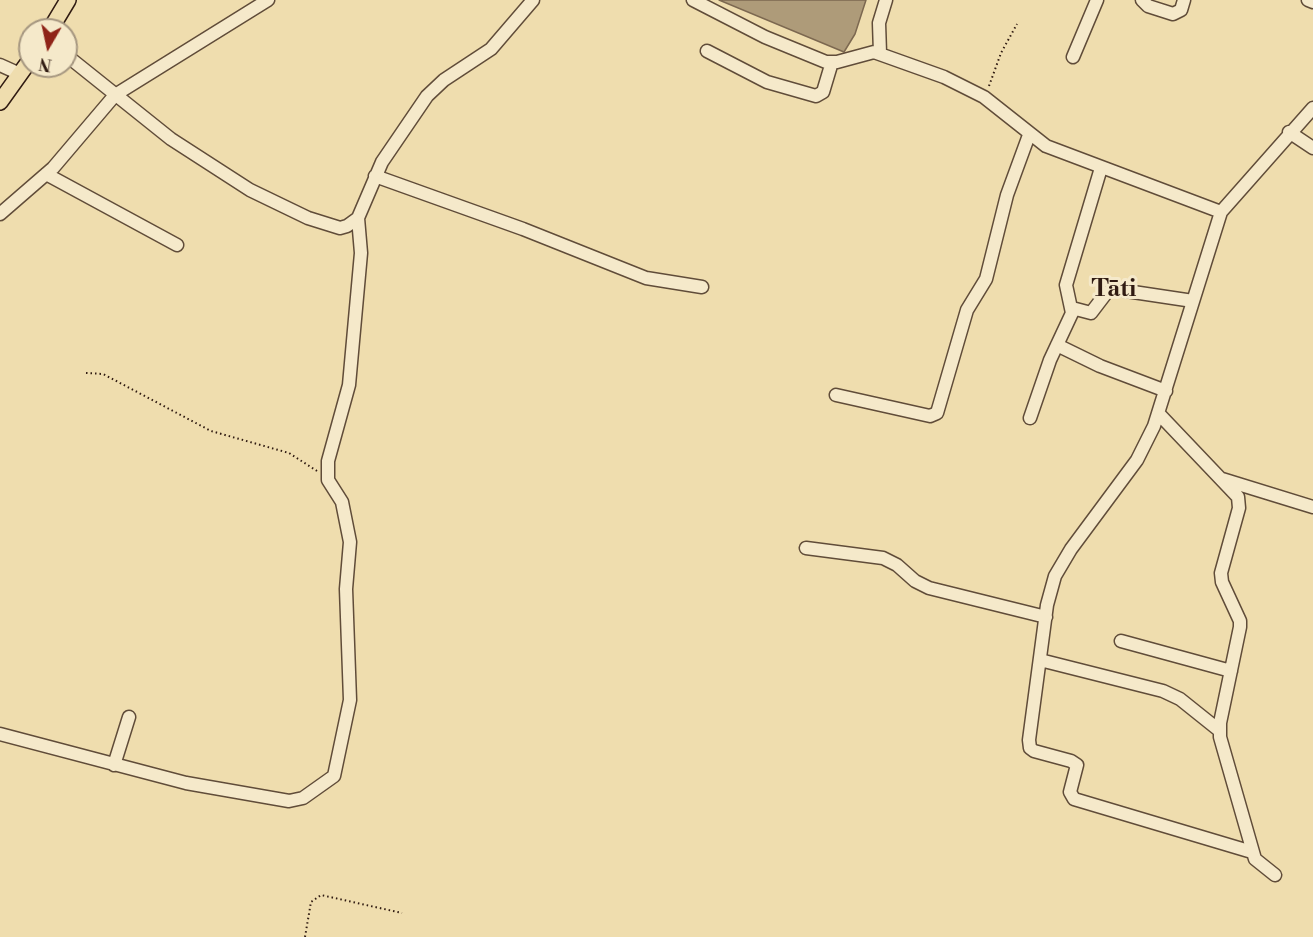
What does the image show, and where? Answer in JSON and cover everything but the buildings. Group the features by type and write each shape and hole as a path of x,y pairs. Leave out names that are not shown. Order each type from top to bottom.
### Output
{"main road":[{"path":"57,18 68,0"},
{"path":"0,102 18,77"}],"street":[{"path":"0,214 46,174 115,96 268,0"},
{"path":"0,734 208,788 289,801 303,798 334,776 350,700 346,589 351,546 342,502 328,480 329,454 348,391 362,253 358,218 375,176 417,109 435,87 491,50 533,0"},
{"path":"693,0 765,37 832,62 868,52 880,53 944,77 984,97 1029,135 1046,146 1221,212"},
{"path":"880,53 879,23 886,0"},
{"path":"1073,57 1097,0"},
{"path":"1142,0 1148,6 1173,14 1181,10 1184,0"},
{"path":"1308,0 1313,2"},
{"path":"707,51 767,82 816,96 823,92 832,62"},
{"path":"0,65 18,73"},
{"path":"78,65 171,139 250,190 331,226 347,226 358,218"},
{"path":"1252,852 1072,797 1070,792 1077,765 1071,761 1034,751 1029,745 1051,589 1063,561 1137,460 1159,414 1221,212 1289,132 1313,108"},
{"path":"1289,132 1313,148"},
{"path":"836,395 930,416 937,413 967,310 986,279 1007,195 1029,135"},
{"path":"1030,418 1072,308 1066,285 1101,168"},
{"path":"46,174 177,245"},
{"path":"375,176 523,229 646,278 702,287"},
{"path":"1072,308 1091,313 1107,292 1113,289 1193,301"},
{"path":"1057,345 1092,363 1166,391"},
{"path":"1159,414 1234,491 1239,502 1221,573 1224,588 1240,621 1220,731 1252,852 1257,863 1275,875"},
{"path":"1221,478 1313,507"},
{"path":"806,548 883,558 897,564 915,581 928,588 1046,617"},
{"path":"1121,641 1231,671"},
{"path":"1040,660 1163,691 1180,699 1220,731"},
{"path":"114,765 129,717"}],"path":[{"path":"984,97 995,74 1001,53 1017,24"},
{"path":"86,374 103,374 211,430 289,453 328,480"},
{"path":"305,937 311,902 321,895 402,913"}],"shaded area":[{"path":"719,0 866,0 855,34 844,52"}],"district":[{"name":"Tāti","path":"1114,290"}]}
